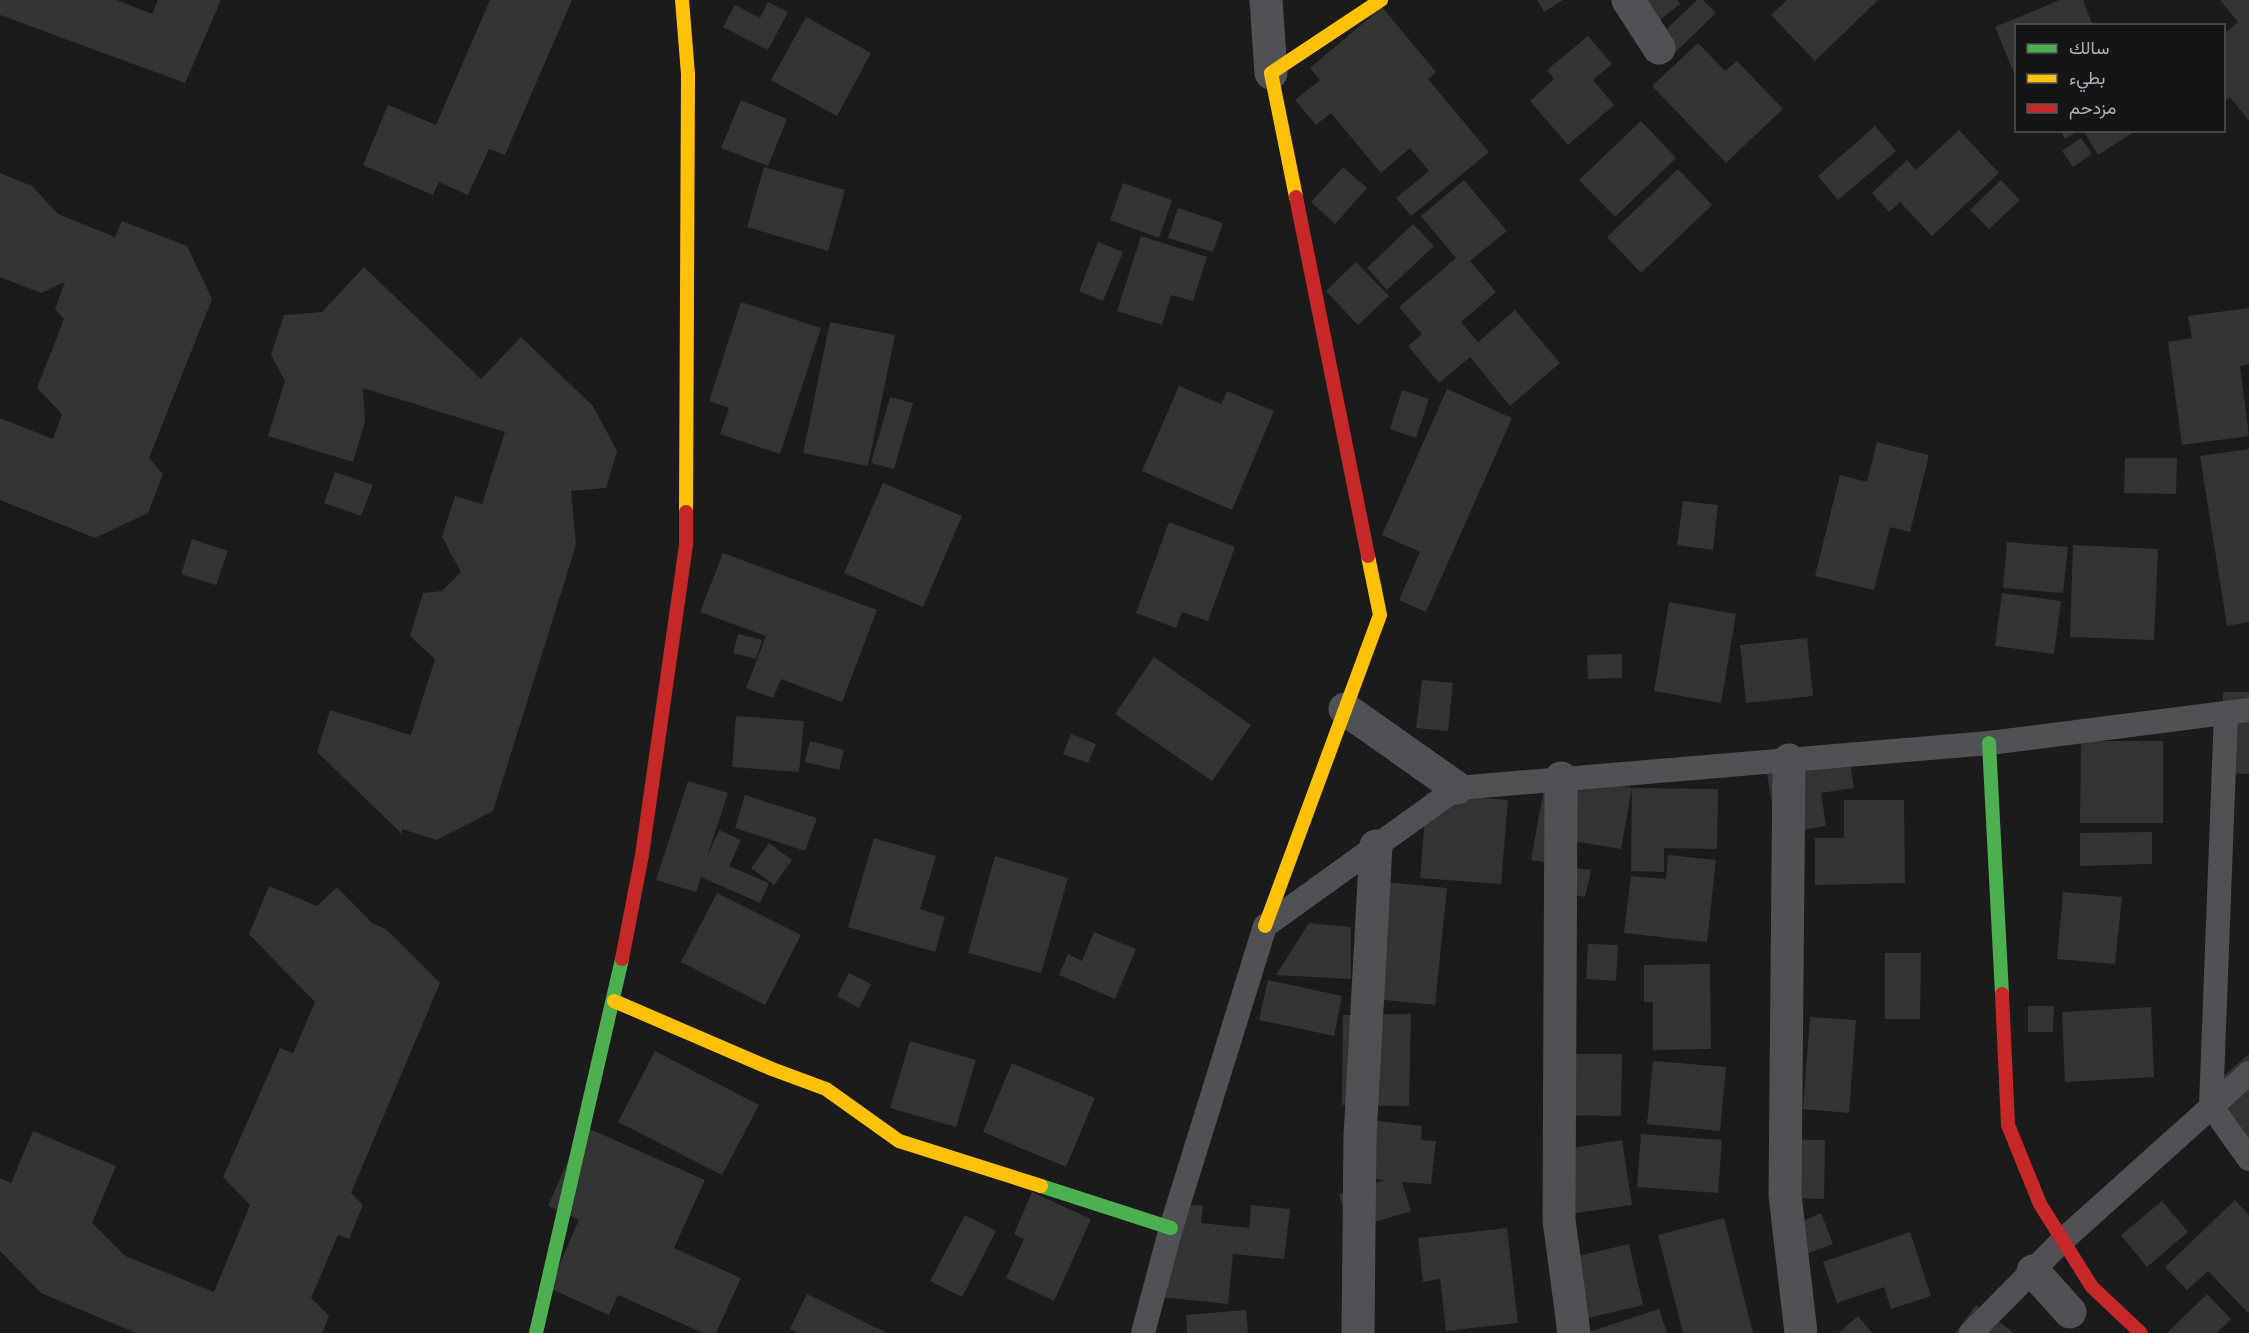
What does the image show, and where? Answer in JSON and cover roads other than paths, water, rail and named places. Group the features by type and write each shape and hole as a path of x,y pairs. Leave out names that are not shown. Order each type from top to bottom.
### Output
{"street":[{"path":"536,1333 614,1001 642,855 686,545 688,74 682,0"},
{"path":"1265,926 1380,615 1271,73 1266,0"},
{"path":"1271,73 1380,0"},
{"path":"1628,0 1659,48"},
{"path":"1345,709 1457,788"},
{"path":"1989,743 2008,1125 2040,1204 2092,1287 2141,1333"},
{"path":"1789,760 1785,1195 1801,1333"},
{"path":"1561,778 1559,1220 1574,1333"},
{"path":"1358,1333 1360,1136 1376,846"},
{"path":"614,1001 772,1069 826,1089 898,1141 1171,1228"},
{"path":"2033,1271 2070,1312"}],"lane":[{"path":"1143,1333 1171,1228 1265,926 1457,788 1989,743 2238,711 2211,1106 2249,1159"},
{"path":"1971,1333 2063,1240 2249,1073"}]}
